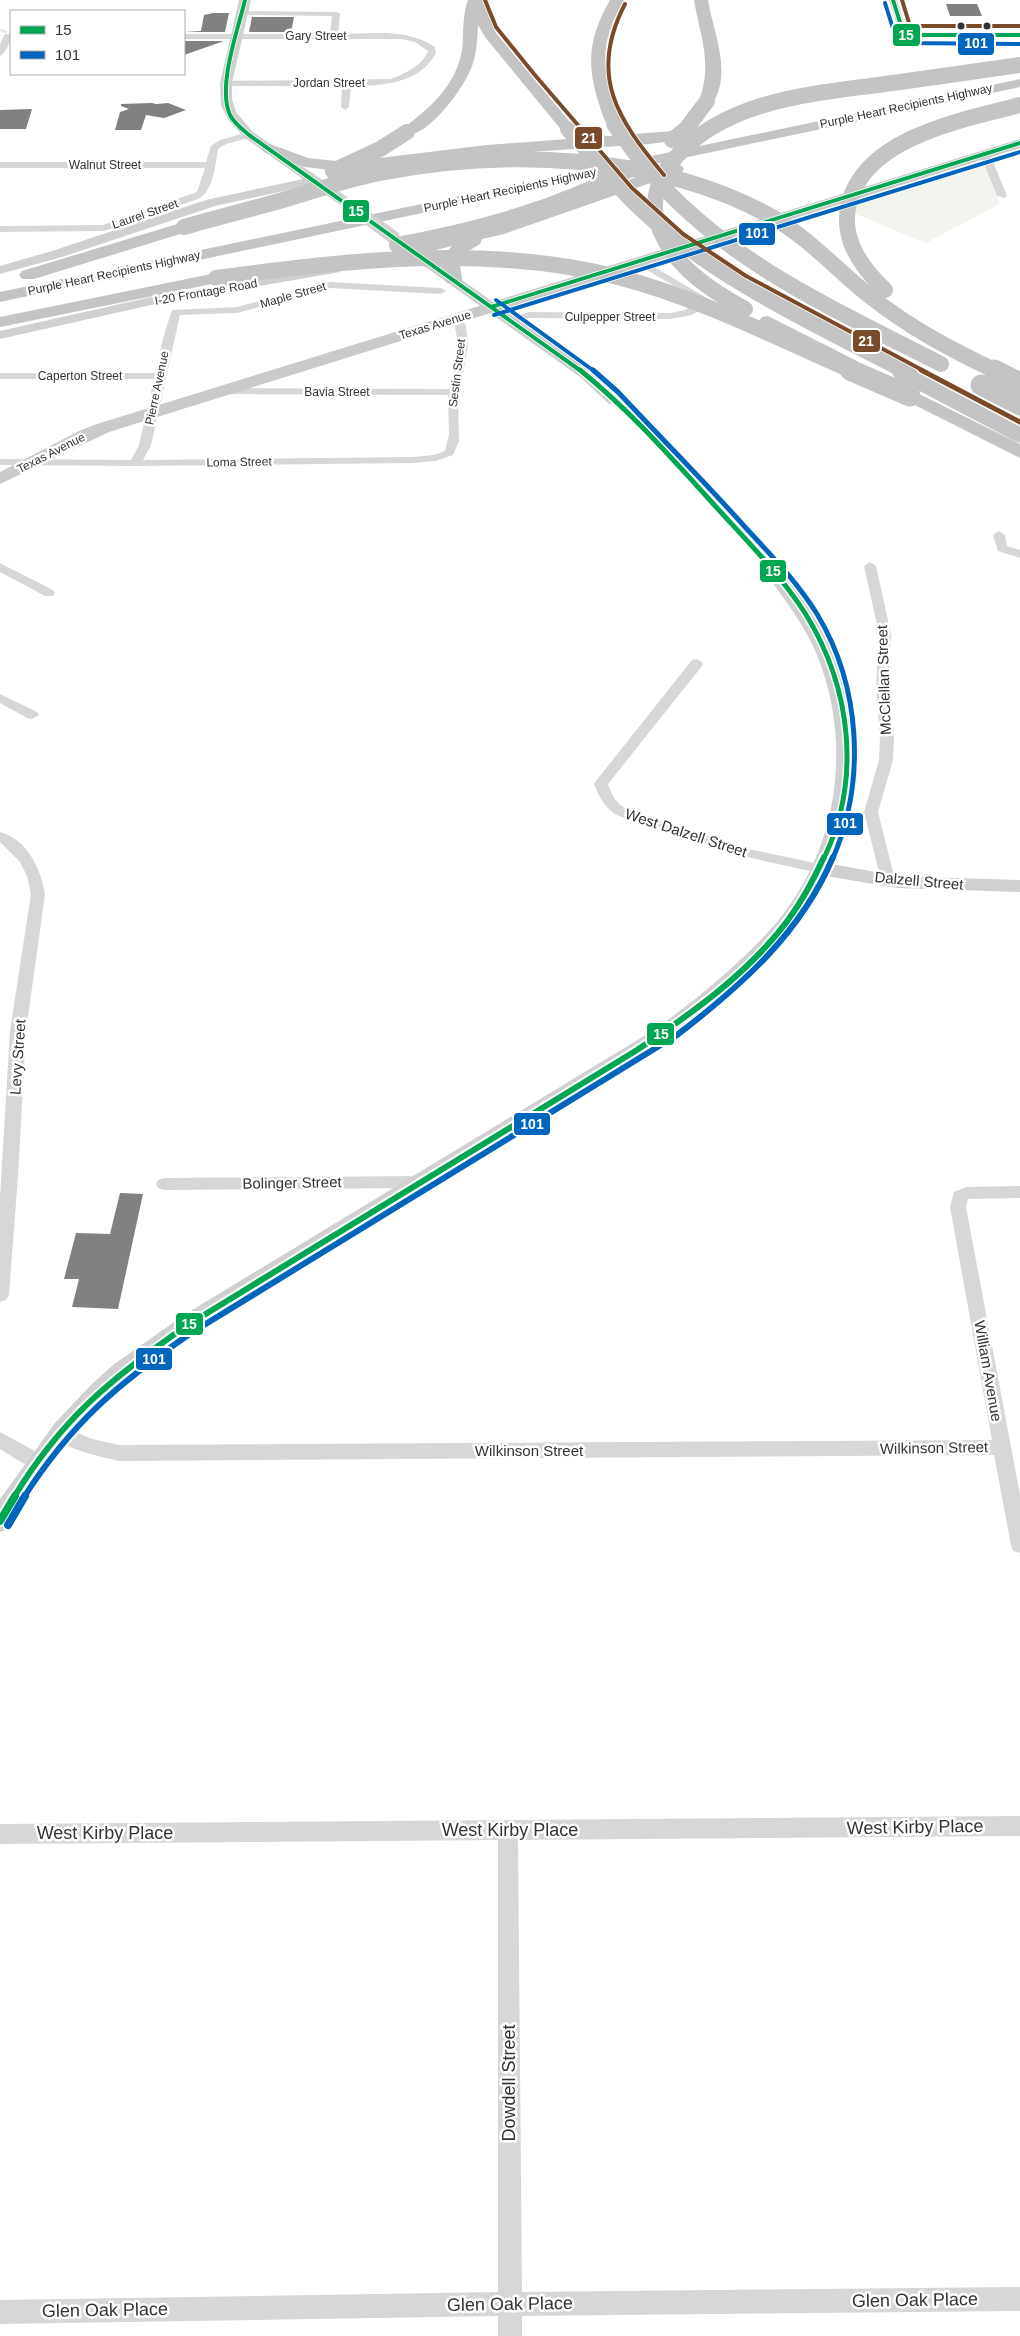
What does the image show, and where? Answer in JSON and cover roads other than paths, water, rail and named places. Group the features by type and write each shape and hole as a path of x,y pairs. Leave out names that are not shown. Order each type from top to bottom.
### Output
{"highway":[{"path":"475,0 490,34 568,129 640,208 678,241 740,283 786,309 1020,432"},
{"path":"184,227 342,167 380,149 427,119 449,95 461,78 468,57 471,14 475,0"},
{"path":"616,0 602,29 596,52 602,91 614,124 633,153 671,196 740,252 809,296 1020,405"},
{"path":"0,322 216,278 438,238 510,220 548,207 626,172 657,153 686,129 707,101 712,89 715,71 705,18 707,1"},
{"path":"1020,65 822,93 756,108 724,121 688,144 672,160 659,181 655,205 657,224 674,253 701,282 737,305 1020,452"},
{"name":"Purple Heart Recipients Highway","path":"0,297 1020,82"},
{"name":"Purple Heart Recipients Highway","path":"0,309 1020,95"},
{"path":"270,149 305,162 332,167 367,166 487,150 649,139 766,127 938,100"},
{"path":"1020,105 946,124 899,145 873,164 860,178 850,195 846,222 850,241 859,258 872,276 894,297 938,326 1020,373"},
{"path":"0,282 347,180 418,166 479,161 540,160 579,163 641,172 703,188 770,216 819,250 885,308 905,322 926,336 1020,383"},
{"path":"315,180 402,161"},
{"path":"447,285 450,263 457,250 474,239 697,162"},
{"path":"412,251 498,230"},
{"path":"216,278 317,264 420,258 491,259 576,268 616,277 666,292 910,396"},
{"path":"0,278 78,259"}],"main road":[{"path":"245,0 224,95 228,112 249,135 315,180 412,251 447,285"},
{"name":"Texas Avenue","path":"4,472 32,462 94,431 1020,143"},
{"path":"0,270 57,254 171,215 265,188 281,179 283,169 270,149"},
{"path":"222,200 315,180"},
{"name":"I-20 Frontage Road","path":"0,335 151,301 281,279 412,251"},
{"path":"281,279 392,265 419,268 447,285 491,307 585,374 614,401"},
{"path":"0,1521 59,1432 77,1412 116,1377 186,1326 420,1182 509,1130 672,1028 704,1004 774,938 798,906 819,868 839,818 847,774 842,707 832,669 817,634 795,600 771,569"},
{"name":"Dalzell Street","path":"819,868 888,880 944,885 1020,886"}],"street":[{"path":"893,0 904,35 1020,35"},
{"path":"243,13 336,14 334,36"},
{"path":"0,53 6,36"},
{"name":"Gary Street","path":"185,37 401,36 418,40 432,49 430,56 426,60"},
{"name":"Jordan Street","path":"226,83 374,83 399,79 411,74 426,60"},
{"path":"344,107 347,83"},
{"name":"Laurel Street","path":"0,229 91,229 113,225 201,194 212,150 216,146 249,135"},
{"path":"985,154 1002,196"},
{"name":"Walnut Street","path":"0,165 209,165"},
{"path":"639,261 734,317"},
{"name":"Maple Street","path":"176,312 237,310 330,285 447,285"},
{"name":"Culpepper Street","path":"510,320 529,315 670,316 688,313 707,301"},
{"name":"Pierre Avenue","path":"135,463 144,449 176,312"},
{"name":"Sestin Street","path":"445,456 451,451 454,444 452,411 462,346 461,325 456,318"},
{"name":"Caperton Street","path":"0,376 160,376"},
{"name":"Bavia Street","path":"220,391 454,392"},
{"name":"Loma Street","path":"32,462 135,463 413,460 445,456"},
{"path":"999,535 1002,548 1020,554"},
{"name":"McClellan Street","path":"870,566 885,634 882,687 887,736 886,760 871,812 888,880"},
{"path":"0,567 49,593"},
{"name":"West Dalzell Street","path":"697,663 601,784 605,796 618,811 747,853 819,868"},
{"path":"0,698 32,715"},
{"name":"Levy Street","path":"0,836 20,851 30,864 36,878 38,894 18,1031 10,1176 0,1295"},
{"name":"Bolinger Street","path":"164,1184 420,1182"},
{"name":"William Avenue","path":"1020,1192 973,1192 960,1196 958,1207 1002,1447 1013,1466 1020,1545"},
{"name":"Wilkinson Street","path":"59,1432 89,1446 119,1452 1002,1447"},
{"path":"0,1440 38,1461"},
{"name":"West Kirby Place","path":"0,1834 1020,1826"},
{"name":"Dowdell Street","path":"508,1830 510,2336"},
{"name":"Glen Oak Place","path":"0,2312 509,2304 1020,2299"}],"waterway":[{"path":"0,30 6,32"}]}
